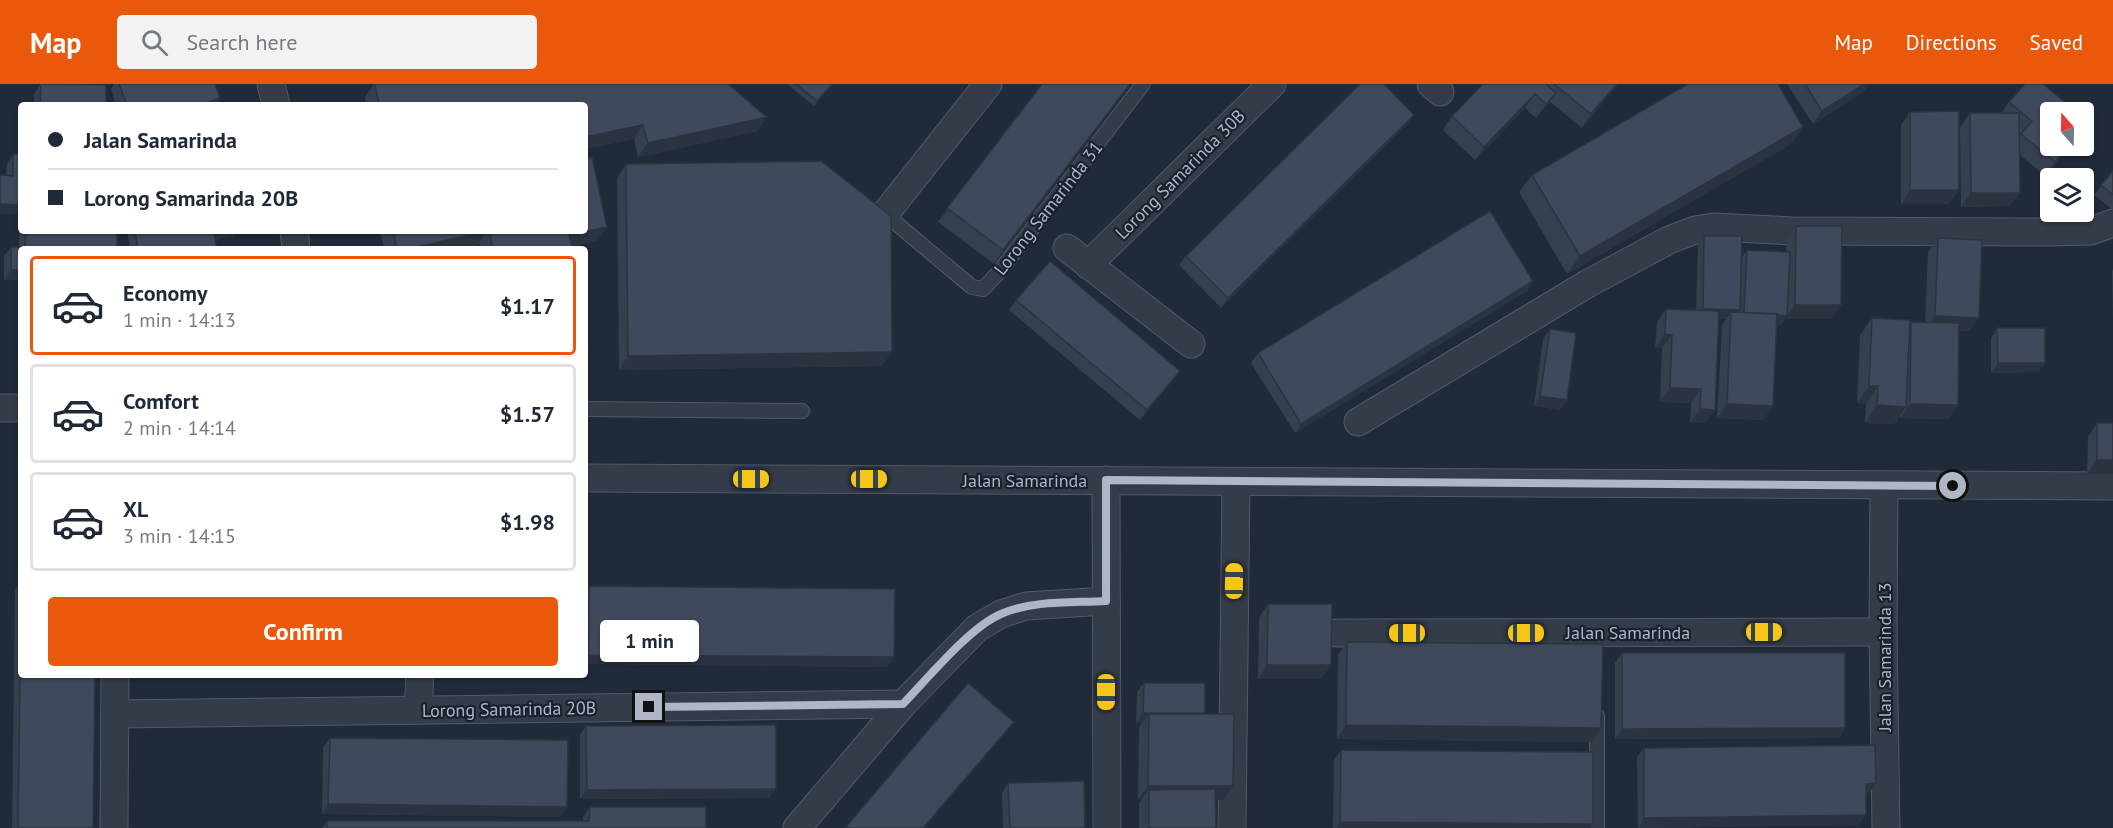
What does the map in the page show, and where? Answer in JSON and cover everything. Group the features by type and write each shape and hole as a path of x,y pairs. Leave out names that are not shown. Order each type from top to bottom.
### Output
{"street":[{"path":"271,84 275,102"},
{"path":"885,214 988,84"},
{"name":"Lorong Samarinda 30B","path":"1088,265 1272,84"},
{"path":"1358,422 1587,284 1668,240 1695,230 1714,227 1793,231 2047,232 2091,231 2113,223"},
{"path":"1067,248 1191,344"},
{"path":"0,408 18,408"},
{"name":"Jalan Samarinda","path":"588,478 1106,480 1236,499 1884,485 2113,486"},
{"path":"1106,480 1107,828"},
{"name":"Jalan Samarinda 13","path":"1884,485 1883,632 1886,828"},
{"path":"1232,828 1236,499"},
{"path":"797,828 903,704 977,628 1001,614 1026,606 1106,601"},
{"name":"Jalan Samarinda","path":"1336,633 1597,638 1883,632"},
{"path":"114,828 115,678"},
{"path":"418,710 420,678"},
{"name":"Lorong Samarinda 20B","path":"115,714 903,704"}],"lane":[{"name":"Lorong Samarinda 31","path":"885,214 972,287 983,289 999,272 1143,84"},
{"path":"588,409 802,411"},
{"path":"1597,701 1597,828"}],"building":[{"path":"41,84 106,85 106,102 40,102"},
{"path":"119,84 215,84 220,98 209,102 126,102"},
{"path":"375,84 728,84 767,117 648,143 643,125 588,136 588,102 378,102"},
{"path":"796,84 832,84 817,101"},
{"path":"1042,84 1130,84 1003,250 947,208"},
{"path":"1360,84 1384,84 1414,115 1228,298 1186,256"},
{"path":"1483,84 1546,84 1556,93 1546,104 1535,94 1484,147 1452,116"},
{"path":"1554,84 1617,84 1591,114"},
{"path":"1688,84 1778,84 1803,127 1580,256 1532,175"},
{"path":"1805,84 1864,84 1822,111"},
{"path":"2025,84 2043,84 2065,102 2040,102 2040,150 2021,134 2032,121 2009,102"},
{"path":"1959,111 1959,190 1910,190 1910,112"},
{"path":"1970,113 2019,113 2020,193 1971,193"},
{"path":"13,154 18,154 18,205 0,204 0,175 13,176"},
{"path":"2048,156 2060,156 2055,162"},
{"path":"592,157 607,227 588,231 588,158"},
{"path":"821,161 891,216 892,352 628,356 626,164"},
{"path":"2113,171 2113,195 2101,185"},
{"path":"1490,211 1533,281 1301,424 1258,353"},
{"path":"1796,226 1842,226 1841,305 1795,305"},
{"path":"26,234 117,234 117,246 25,246"},
{"path":"136,234 214,234 216,246 138,246"},
{"path":"394,234 474,234 421,246 396,246"},
{"path":"490,234 574,234 569,235 572,246 492,246"},
{"path":"1704,236 1742,236 1740,310 1703,309"},
{"path":"1938,238 1982,240 1979,318 1935,316"},
{"path":"11,247 18,247 18,270 11,270"},
{"path":"1747,250 1790,252 1787,316 1744,313"},
{"path":"1050,261 1180,371 1147,410 1016,300"},
{"path":"1666,309 1719,311 1715,410 1700,409 1701,389 1670,388 1672,335 1665,334"},
{"path":"1731,312 1777,314 1773,406 1727,404"},
{"path":"1872,318 1910,320 1906,407 1877,405 1878,386 1869,386"},
{"path":"1911,322 1959,323 1958,405 1910,404"},
{"path":"1997,328 2045,328 2045,363 1998,363"},
{"path":"1550,329 1576,333 1567,400 1540,396"},
{"path":"2097,423 2113,423 2113,460 2097,460"},
{"path":"589,586 895,589 894,657 588,655"},
{"path":"1268,604 1332,604 1331,665 1267,665"},
{"path":"1347,642 1603,644 1601,728 1346,725"},
{"path":"1622,653 1845,653 1845,728 1622,729"},
{"path":"20,678 95,678 93,828 18,828"},
{"path":"968,683 1014,722 923,828 845,828"},
{"path":"1144,683 1205,683 1205,713 1143,713"},
{"path":"1149,714 1234,714 1233,786 1148,786"},
{"path":"776,725 776,789 587,790 586,726"},
{"path":"330,738 568,740 567,807 328,804"},
{"path":"1875,745 1876,783 1866,784 1866,815 1644,818 1644,748"},
{"path":"1341,750 1593,752 1593,824 1340,822"},
{"path":"1084,781 1085,828 1010,828 1008,783"},
{"path":"1215,789 1216,828 1149,828 1149,790"},
{"path":"590,807 706,807 706,828 327,828 327,821 589,821"}],"route":[{"path":"649,707 903,704 977,628 1001,614 1026,606 1106,601 1106,480 1953,486"}]}
